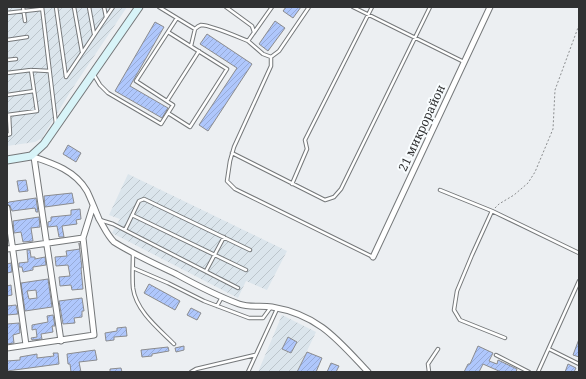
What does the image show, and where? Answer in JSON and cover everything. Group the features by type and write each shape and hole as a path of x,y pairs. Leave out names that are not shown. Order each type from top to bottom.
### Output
{"street":[{"path":"32,156 44,144 139,7"},
{"name":"21 микрорайон","path":"372,257 490,7"},
{"path":"32,156 61,341"},
{"path":"7,160 32,156 55,165 75,176 88,192 93,206 108,236 114,242 133,253 240,305 274,308 310,319 322,326 339,340 368,372"},
{"path":"7,348 94,335 83,238 93,206"},
{"path":"7,208 10,249 26,345"},
{"path":"10,249 83,238"}],"lane":[{"path":"23,7 25,21"},
{"path":"56,7 66,76 113,7"},
{"path":"74,7 82,53"},
{"path":"90,7 94,35"},
{"path":"104,7 106,17"},
{"path":"159,7 196,28"},
{"path":"226,7 252,26 254,32"},
{"path":"248,41 272,7"},
{"path":"191,46 196,28 202,25 248,41 263,54 271,56 279,51 309,7"},
{"path":"353,7 464,62"},
{"path":"292,184 307,148 305,140 372,7"},
{"path":"232,153 326,200 334,197 341,189 430,7"},
{"path":"7,13 42,8 56,127"},
{"path":"93,73 100,85 108,93 161,124 173,105 136,82 177,18"},
{"path":"168,32 227,69 190,127 168,113"},
{"path":"7,40 27,37"},
{"path":"167,101 199,51"},
{"path":"271,56 271,66 232,153 227,181 235,189 372,257"},
{"path":"7,60 16,59"},
{"path":"7,73 31,70 49,71"},
{"path":"7,135 10,134 8,115 37,111 31,70"},
{"path":"7,95 34,91"},
{"path":"440,190 492,211 579,253"},
{"path":"125,230 139,201 144,200 250,250"},
{"path":"492,211 457,292 454,310 460,320 505,338"},
{"path":"132,215 246,270"},
{"path":"100,220 110,222 238,288"},
{"path":"206,271 224,237"},
{"path":"133,253 133,289 137,301 146,316 174,344"},
{"path":"133,268 217,306 249,318 263,318 274,308"},
{"path":"538,372 579,281"},
{"path":"217,306 223,297"},
{"path":"248,372 274,308"},
{"path":"549,349 579,364"},
{"path":"429,372 428,364 438,350"},
{"path":"191,372 196,369 256,355"},
{"path":"496,355 529,372"}],"path":[{"path":"492,211 499,204 514,196 528,183 535,172 553,129 554,90 579,25"}],"shaded area":[{"path":"7,7 127,7 72,89 42,138 35,142 7,146"},
{"path":"128,174 287,251 267,290 246,281 238,298 112,233 120,219 109,215"},
{"path":"282,315 316,332 297,372 258,372"}],"building":[{"path":"286,7 301,7 293,18 283,11"},
{"path":"275,21 285,28 268,51 259,44"},
{"path":"155,22 164,27 130,86 168,108 162,118 115,91"},
{"path":"207,34 252,64 208,131 199,125 237,68 200,44"},
{"path":"68,145 81,153 76,162 63,154"},
{"path":"26,180 28,191 19,192 17,181"},
{"path":"72,193 74,203 45,207 44,196"},
{"path":"36,198 38,212 36,212 35,208 12,211 10,206 7,204 9,202"},
{"path":"80,209 81,219 76,220 77,224 62,226 64,237 59,237 57,226 48,227 48,222 51,221 51,217 71,215 71,210"},
{"path":"39,217 40,227 31,228 33,241 23,242 21,232 14,233 13,221"},
{"path":"80,249 83,289 72,290 71,285 60,286 59,277 70,276 68,265 56,266 55,257 67,256 66,251"},
{"path":"27,250 30,250 31,257 35,257 35,259 45,257 46,265 33,267 33,270 23,272 22,267 19,267 19,263 28,262"},
{"path":"11,263 12,272 7,273 7,264"},
{"path":"48,279 52,307 25,311 21,283","holes":["36,290 37,298 29,299 27,291"]},
{"path":"149,284 180,301 175,310 144,293"},
{"path":"11,285 12,295 7,296 7,286"},
{"path":"82,298 84,311 82,311 82,317 74,318 75,323 63,324 59,301"},
{"path":"16,305 18,314 7,315 7,306"},
{"path":"191,308 201,313 197,320 187,315"},
{"path":"53,315 55,326 52,326 53,332 41,334 42,339 32,340 31,338 37,337 36,329 32,330 32,325 48,322 47,316"},
{"path":"19,323 20,333 13,335 14,343 7,344 7,324"},
{"path":"126,327 127,336 114,337 114,340 106,341 105,333 117,331 117,328"},
{"path":"288,337 297,342 291,353 282,349"},
{"path":"579,339 579,357 573,355"},
{"path":"184,346 184,350 176,352 175,348"},
{"path":"478,346 493,353 489,361 497,364 498,360 517,369 516,372 501,372 483,364 479,372 464,372 468,364 470,364"},
{"path":"168,347 169,351 142,357 141,350"},
{"path":"95,350 97,360 79,362 81,372 71,372 67,354"},
{"path":"307,352 322,358 316,372 297,372"},
{"path":"53,353 58,353 59,364 7,371 7,361 20,360 20,357 37,354 37,358 54,356"},
{"path":"331,363 339,366 336,372 327,372"},
{"path":"568,364 576,368 574,372 565,372"},
{"path":"121,368 122,372 110,372 110,369"}]}
